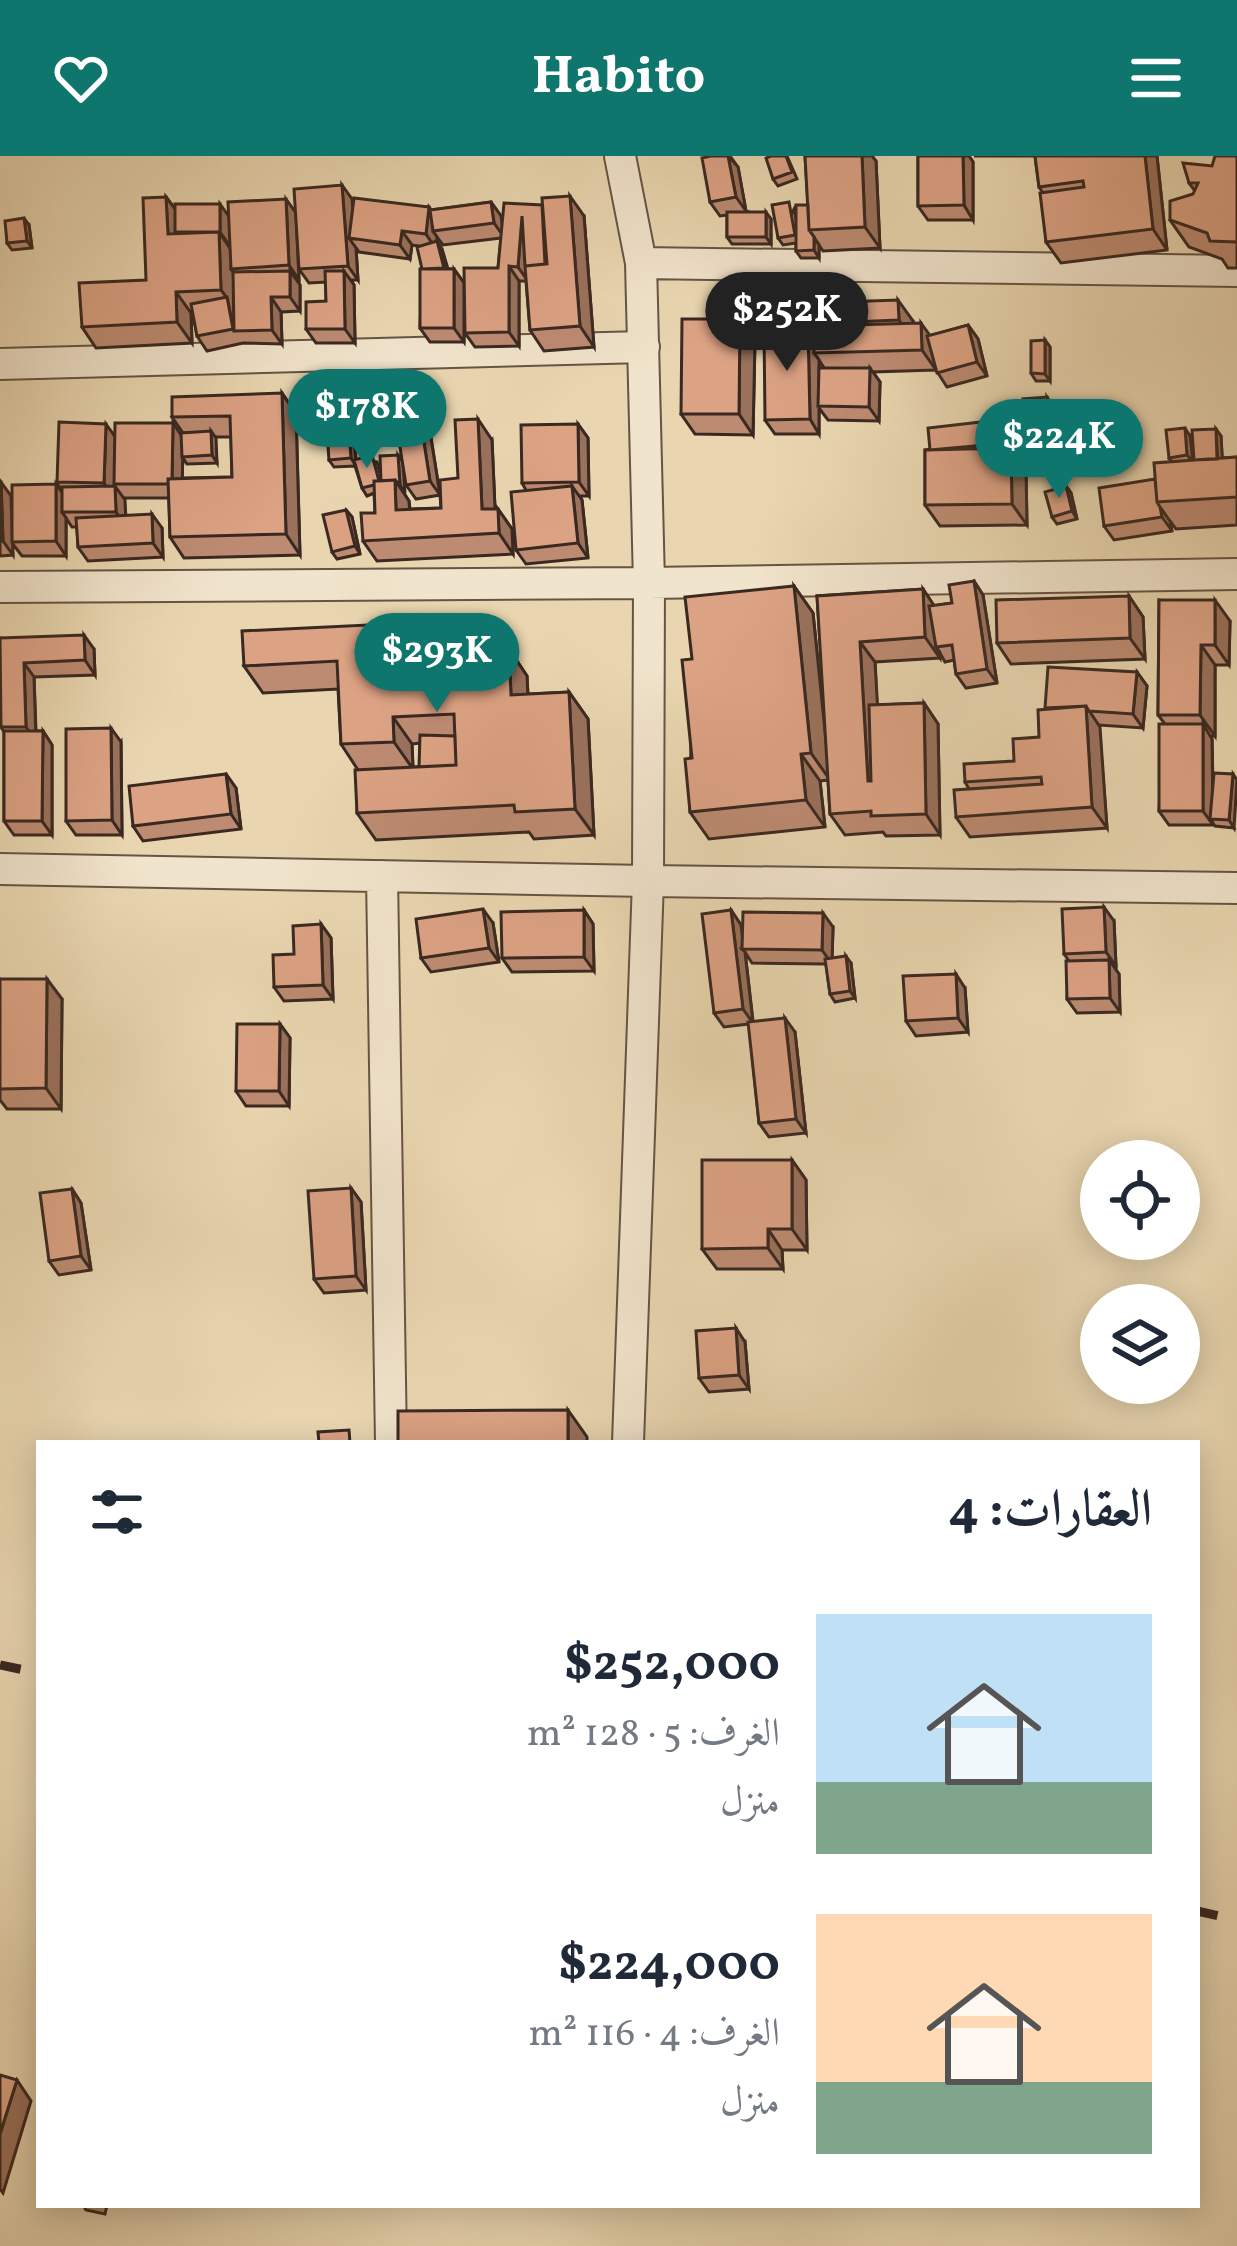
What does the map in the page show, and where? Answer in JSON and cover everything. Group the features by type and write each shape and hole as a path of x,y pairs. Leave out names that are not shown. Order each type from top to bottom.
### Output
{"street":[{"path":"620,156 641,263 649,583 648,881 628,1440"},
{"path":"641,263 1237,272"},
{"path":"0,364 644,347"},
{"path":"0,587 1237,574"},
{"path":"0,869 1237,888"},
{"path":"382,876 392,1440"}],"building":[{"path":"728,156 736,197 710,202 702,158"},
{"path":"786,156 792,172 773,179 766,158"},
{"path":"805,156 862,156 865,227 809,230"},
{"path":"918,156 963,156 964,205 918,206"},
{"path":"1035,156 1145,156 1153,229 1046,242 1040,193 1084,187 1083,181 1039,187"},
{"path":"1215,156 1237,156 1237,242 1210,241 1207,233 1170,220 1170,201 1193,194 1198,183 1189,183 1183,163 1212,166"},
{"path":"342,185 348,266 299,269 294,189"},
{"path":"570,196 580,326 530,330 525,266 547,264 542,198"},
{"path":"166,197 168,234 219,232 221,290 176,292 177,322 82,327 79,283 146,280 143,198"},
{"path":"354,198 429,207 426,234 402,231 400,245 349,238"},
{"path":"286,199 289,265 231,269 228,202"},
{"path":"491,202 494,223 433,231 430,210"},
{"path":"789,202 795,235 778,238 772,205"},
{"path":"504,203 542,205 545,264 525,266 522,216 518,267 509,266 509,332 465,333 464,268 498,268"},
{"path":"175,204 220,204 220,232 175,232"},
{"path":"796,205 808,205 814,250 796,251"},
{"path":"727,212 766,212 766,237 727,237"},
{"path":"24,218 27,241 7,243 5,221"},
{"path":"437,241 444,268 422,269 417,247"},
{"path":"420,269 454,269 454,328 420,328"},
{"path":"290,271 290,297 271,297 272,330 234,331 233,272"},
{"path":"325,271 344,271 345,329 306,329 306,302 326,301"},
{"path":"227,297 233,329 197,336 191,304"},
{"path":"898,300 899,320 853,325 921,323 922,350 814,353 813,303"},
{"path":"682,319 740,319 739,414 681,414"},
{"path":"968,325 977,362 937,373 927,336"},
{"path":"764,328 808,328 810,419 765,420"},
{"path":"1045,340 1045,374 1031,373 1031,341"},
{"path":"819,368 870,368 869,407 818,406"},
{"path":"282,393 286,534 170,537 168,479 232,477 230,416 172,417 172,397"},
{"path":"1047,397 1049,427 1024,428 1023,399"},
{"path":"1016,418 1019,442 930,450 928,428"},
{"path":"478,419 482,509 498,509 499,533 363,541 361,513 375,513 374,481 395,480 396,510 441,508 440,480 458,478 455,420"},
{"path":"59,422 106,424 104,483 57,482"},
{"path":"115,423 173,423 168,484 114,484"},
{"path":"421,424 430,481 406,485 397,428"},
{"path":"578,424 579,482 522,483 521,425"},
{"path":"1185,428 1187,455 1169,458 1166,430"},
{"path":"1216,429 1217,459 1194,460 1192,430"},
{"path":"349,430 351,458 329,460 327,432"},
{"path":"211,431 212,455 182,457 181,433"},
{"path":"1069,434 1074,459 1049,464 1044,439"},
{"path":"1011,448 1012,504 925,505 925,450"},
{"path":"372,455 379,481 362,488 354,460"},
{"path":"398,455 400,485 395,480 381,481 380,456"},
{"path":"1237,457 1237,497 1157,502 1154,463"},
{"path":"1155,479 1162,517 1104,526 1099,488"},
{"path":"1,482 3,541 0,541"},
{"path":"56,484 56,541 12,542 12,485"},
{"path":"115,486 116,512 62,512 62,487"},
{"path":"572,486 578,543 516,550 511,492"},
{"path":"1066,486 1072,511 1052,517 1045,492"},
{"path":"346,510 355,546 332,552 323,515"},
{"path":"152,514 153,543 78,547 76,518"},
{"path":"974,581 987,669 956,674 952,645 936,647 929,606 952,603 949,585"},
{"path":"794,586 811,753 801,754 806,800 690,812 685,759 692,758 682,660 692,659 685,597"},
{"path":"923,589 925,637 860,642 868,781 869,705 924,703 926,814 830,814 817,596"},
{"path":"1129,596 1130,638 997,643 996,600"},
{"path":"1159,600 1215,600 1215,645 1201,645 1200,715 1158,715"},
{"path":"451,621 453,652 509,649 511,695 569,692 575,809 515,812 514,805 357,813 355,770 456,765 454,714 393,717 394,742 341,744 337,661 244,666 242,631"},
{"path":"84,635 85,660 24,663 26,727 1,727 0,638"},
{"path":"1048,667 1137,672 1133,714 1089,711 1086,706 1045,708"},
{"path":"1086,706 1092,807 956,817 954,790 1042,784 1041,777 965,782 964,764 1014,761 1013,739 1039,737 1038,710"},
{"path":"1159,724 1203,724 1203,811 1159,811"},
{"path":"111,728 112,820 66,821 66,729"},
{"path":"4,731 43,731 42,821 4,821"},
{"path":"420,735 455,736 456,765 419,767"},
{"path":"1214,773 1233,774 1229,820 1210,819"},
{"path":"226,774 231,814 133,826 129,786"},
{"path":"1104,907 1106,952 1064,954 1062,909"},
{"path":"483,909 489,948 421,958 416,919"},
{"path":"584,910 584,957 502,958 501,912"},
{"path":"731,910 743,1009 714,1013 702,914"},
{"path":"743,912 823,913 822,950 742,949"},
{"path":"321,924 323,985 274,987 273,955 294,954 293,926"},
{"path":"846,956 850,991 830,994 825,959"},
{"path":"1109,960 1110,998 1067,999 1066,961"},
{"path":"956,974 958,1018 906,1021 903,976"},
{"path":"0,979 47,979 46,1088 0,1089"},
{"path":"785,1018 796,1119 759,1123 748,1022"},
{"path":"237,1024 280,1024 279,1091 236,1091"},
{"path":"702,1160 792,1160 792,1229 768,1229 768,1248 702,1249"},
{"path":"351,1188 356,1276 314,1279 308,1191"},
{"path":"72,1189 81,1256 49,1261 40,1193"},
{"path":"736,1328 739,1375 699,1378 696,1331"},
{"path":"568,1410 568,1440 398,1440 398,1411"},
{"path":"349,1430 350,1440 319,1440 318,1432"},
{"path":"0,2075 17,2080 0,2134"}],"railway":[{"path":"0,1665 36,1672"},
{"path":"1200,1912 1237,1920"}]}
